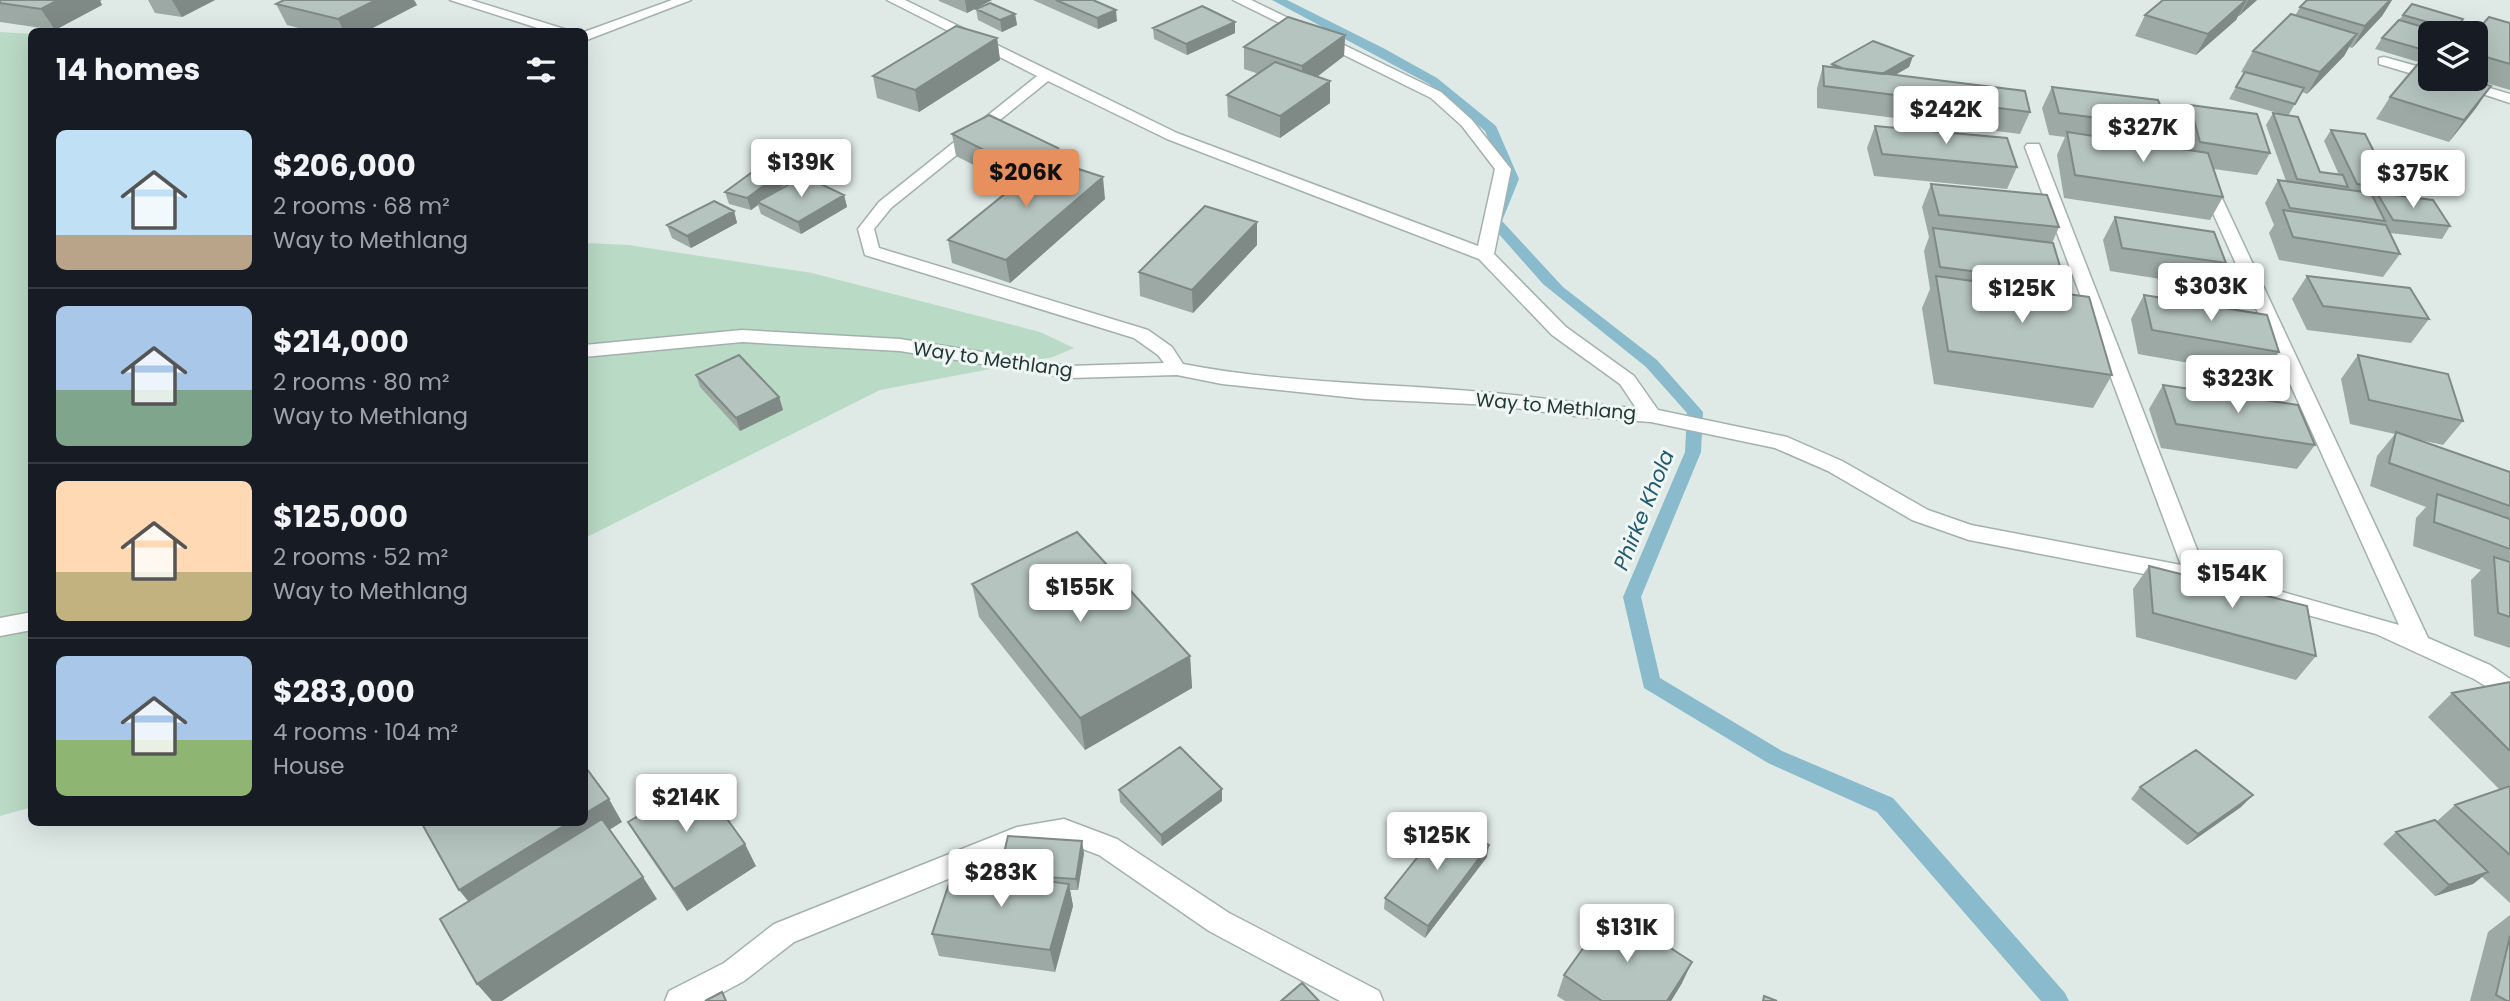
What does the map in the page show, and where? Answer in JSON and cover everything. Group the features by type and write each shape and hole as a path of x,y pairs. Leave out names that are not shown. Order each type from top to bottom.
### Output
{"street":[{"path":"457,0 553,28"},
{"path":"588,36 684,0"},
{"path":"894,0 1172,136 1485,255 1559,331 1627,380 1651,415"},
{"path":"1240,0 1436,95 1467,123 1503,169 1485,255"},
{"path":"2384,61 2418,71"},
{"path":"1048,74 885,205 866,229 871,251 1141,334 1165,351 1177,369"},
{"path":"2484,91 2510,99"},
{"path":"2034,147 2196,576"},
{"path":"2207,182 2418,642"},
{"name":"Way to Methlang","path":"588,351 742,336 900,345 1069,372 1177,369 1222,378 1365,393 1492,399 1583,411 1651,415 1735,430 1780,442 1835,466 1920,515 1969,532 2196,576 2382,627 2482,672 2510,691"},
{"path":"0,628 28,622"},
{"path":"679,1001 734,972 784,933 1017,839 1064,830 1108,847 1219,922 1369,1001"}],"green space":[{"path":"0,32 28,34 28,808 0,816"},
{"path":"588,243 628,245 812,273 1040,332 1074,348 1053,357 880,390 588,536"}],"building":[{"path":"0,0 58,0 41,9 0,3"},
{"path":"284,0 376,0 338,19 276,4"},
{"path":"1056,0 1093,0 1116,10 1097,18"},
{"path":"2163,0 2246,0 2208,34 2145,15"},
{"path":"2307,0 2390,0 2365,26 2300,7"},
{"path":"990,3 1015,14 1000,20 976,9"},
{"path":"2412,4 2463,19 2424,21 2403,15"},
{"path":"1202,6 1235,22 1186,44 1153,28"},
{"path":"2291,14 2357,34 2320,72 2253,51"},
{"path":"1288,17 1345,35 1302,66 1244,47"},
{"path":"2489,17 2510,23 2510,64 2488,58 2488,21 2486,21"},
{"path":"2399,20 2418,25 2418,48 2382,38"},
{"path":"956,26 997,38 915,90 873,76"},
{"path":"1873,41 1913,56 1882,74 1844,69 1832,64"},
{"path":"1275,62 1330,81 1280,116 1227,95"},
{"path":"2418,64 2418,91 2487,91 2464,120 2390,97"},
{"path":"1823,66 2025,91 2030,112 1824,86"},
{"path":"2245,72 2304,88 2295,104 2236,87"},
{"path":"2052,87 2158,100 2169,127 2059,113"},
{"path":"2190,105 2257,114 2270,153 2200,142"},
{"path":"2273,113 2298,117 2320,172 2343,175 2348,187 2297,179"},
{"path":"989,115 1058,148 1022,169 952,134"},
{"path":"1875,126 2007,138 2017,167 1882,154"},
{"path":"2331,130 2365,134 2393,189 2357,184"},
{"path":"2067,132 2208,153 2223,197 2075,175"},
{"path":"1048,159 1103,177 1006,260 948,240"},
{"path":"763,164 785,170 747,198 725,192"},
{"path":"804,176 844,195 798,222 757,202"},
{"path":"2278,180 2371,193 2385,221 2290,208"},
{"path":"1931,184 2047,195 2059,227 1939,215"},
{"path":"2377,193 2433,200 2450,226 2393,220"},
{"path":"714,201 734,211 687,236 667,225"},
{"path":"1205,206 1257,222 1192,290 1139,272"},
{"path":"2283,210 2386,225 2400,254 2293,237"},
{"path":"2115,217 2214,232 2226,263 2122,248"},
{"path":"1933,228 2053,243 2065,283 1940,267"},
{"path":"1936,276 2089,297 2112,375 1948,351"},
{"path":"2307,276 2410,288 2429,319 2323,306"},
{"path":"2144,295 2267,315 2279,352 2152,330"},
{"path":"739,355 779,397 736,418 696,375"},
{"path":"2358,355 2448,374 2463,421 2369,400"},
{"path":"2163,385 2298,405 2315,445 2176,424"},
{"path":"2396,432 2510,472 2510,506 2389,463"},
{"path":"2437,494 2510,519 2510,549 2434,522"},
{"path":"1077,532 1190,656 1080,718 972,584"},
{"path":"2494,557 2510,562 2510,617 2498,613"},
{"path":"2149,566 2307,606 2316,656 2153,613"},
{"path":"2510,682 2510,751 2452,693"},
{"path":"1180,747 1222,789 1161,835 1119,790"},
{"path":"2196,750 2253,795 2198,834 2140,787"},
{"path":"588,770 609,799 588,812"},
{"path":"699,780 745,844 674,889 628,822"},
{"path":"2510,786 2510,855 2455,805"},
{"path":"602,819 643,877 477,984 440,919"},
{"path":"1448,819 1489,845 1428,926 1385,898"},
{"path":"2435,820 2488,872 2449,885 2396,832"},
{"path":"423,826 563,826 459,890"},
{"path":"1008,836 1082,841 1076,879 999,874"},
{"path":"954,869 1069,884 1050,950 932,934"},
{"path":"1611,909 1692,962 1667,1001 1602,1001 1564,975"},
{"path":"2510,936 2510,1001 2507,1001 2496,995"},
{"path":"1302,983 1319,1001 1281,1001"},
{"path":"722,992 726,1001 705,1001"},
{"path":"1764,996 1777,1001 1763,1001"}],"waterway":[{"name":"Phirke Khola","path":"1278,0 1381,51 1433,81 1491,129 1512,179 1495,221 1548,281 1652,363 1695,412 1693,452 1632,597 1651,682 1775,757 1885,805 2057,1001"}]}
